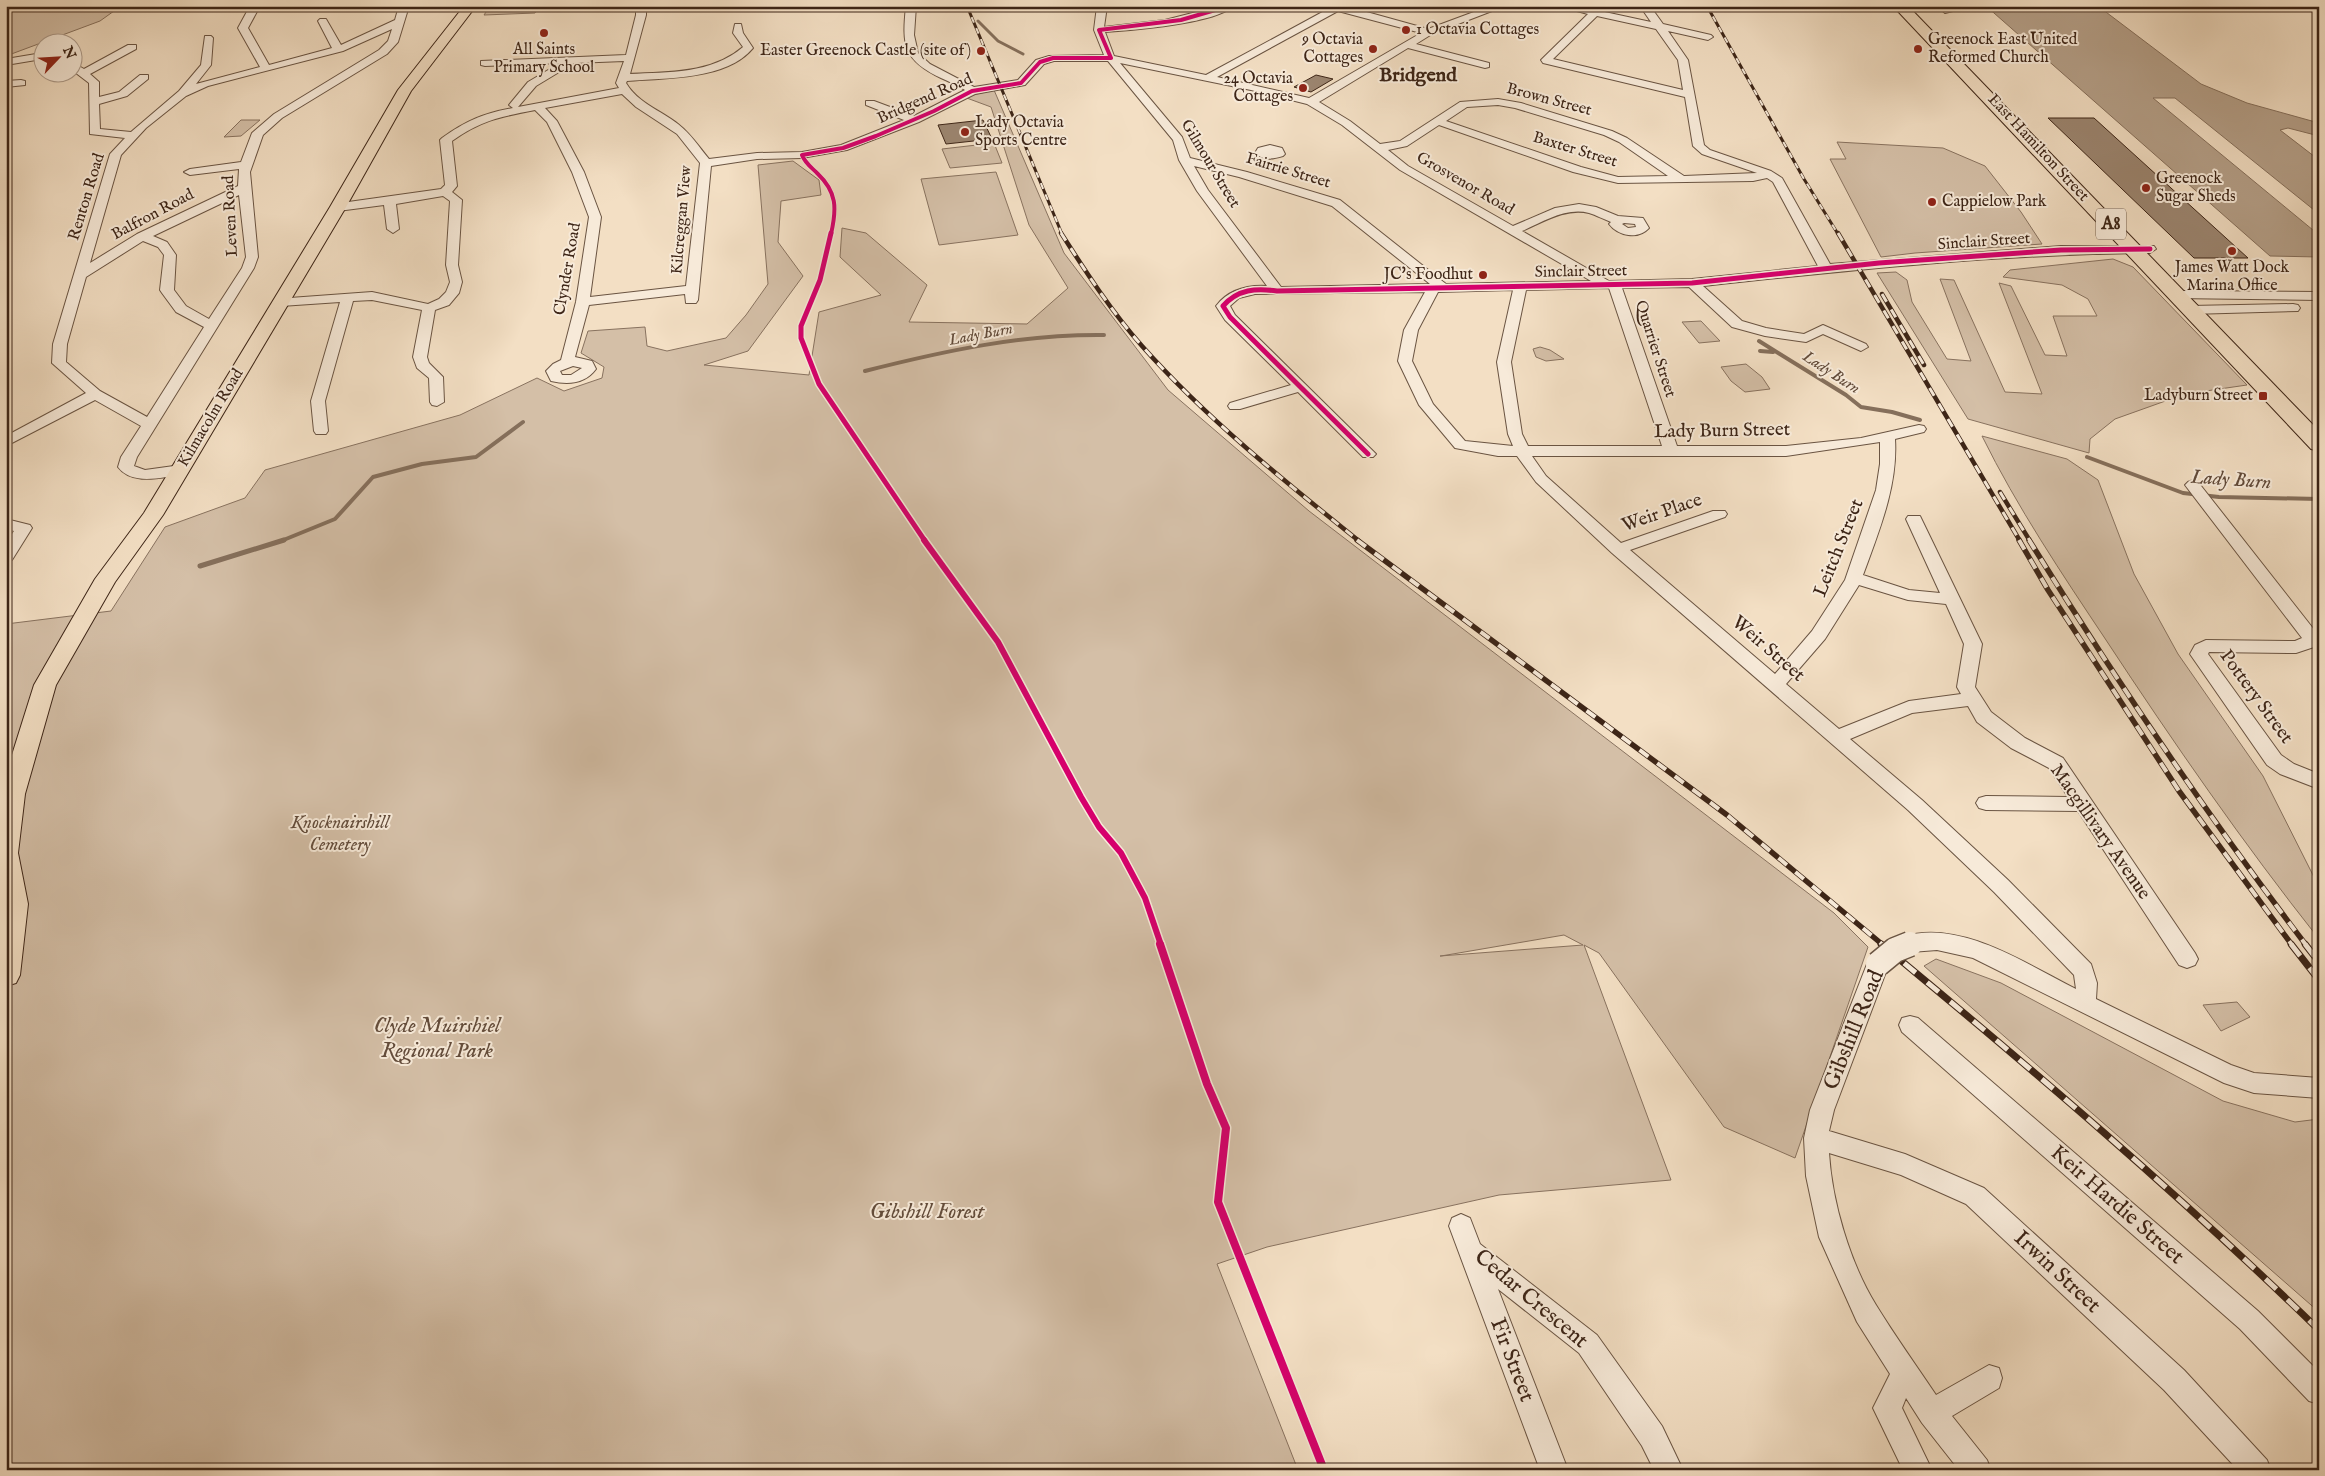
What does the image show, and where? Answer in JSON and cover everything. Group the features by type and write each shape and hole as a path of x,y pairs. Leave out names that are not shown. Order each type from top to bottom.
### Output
{"highway":[{"name":"East Hamilton Street","path":"1900,6 2039,142"},
{"name":"East Hamilton Street","path":"1912,6 2142,249 2319,423"},
{"name":"East Hamilton Street","path":"2194,302 2319,444"}],"main road":[{"name":"Kilmacolm Road","path":"6,975 15,904 6,854 13,794 45,685 80,621 106,579 153,515 181,470 338,207 405,90 470,6"}],"street":[{"path":"255,6 243,28 266,67"},
{"name":"Leven Road","path":"181,470 142,475 132,473 126,468 129,457 151,425 211,326 243,279 252,257 244,188 246,165 252,145 263,129 278,116 383,52 392,42 404,6"},
{"path":"624,84 641,15 641,10 634,6"},
{"path":"911,6 907,34 909,48 914,55 919,61 965,85 972,91"},
{"path":"1102,6 1099,30 1169,23 1207,14 1229,6"},
{"path":"1311,102 1429,32 1500,6"},
{"path":"1563,6 1708,37"},
{"path":"1645,6 1683,60 1698,144 1702,149 1767,174 1779,182 1826,269"},
{"path":"1207,78 1335,7 1429,32"},
{"path":"1595,13 1546,60 1690,95"},
{"path":"324,21 339,49"},
{"name":"Renton Road","path":"151,425 95,394 59,363 60,344 116,154 142,126 182,94 204,84 339,49 399,22"},
{"path":"338,207 445,192 451,186 446,140 468,124 485,118 624,84 685,73 721,64 743,54 748,48 738,33 738,26"},
{"name":"Gilmour Street","path":"1099,30 1111,58 1178,139 1186,160 1204,192 1277,291"},
{"path":"182,94 206,65 208,38"},
{"path":"1407,45 1485,65"},
{"path":"132,47 84,73 94,82 94,132 133,136"},
{"path":"6,62 32,58"},
{"path":"486,63 630,58"},
{"name":"Bridgend Road","path":"706,163 757,156 802,155 843,148 914,120 972,91 1021,83 1040,62 1053,58 1111,58 1296,97 1311,102"},
{"path":"514,105 532,84 576,60"},
{"path":"94,102 123,94 144,77"},
{"path":"6,84 21,83"},
{"name":"Kilcreggan View","path":"583,302 691,295 706,163 681,132 638,103 624,84"},
{"name":"Grosvenor Road","path":"1311,102 1346,123 1404,168 1512,231 1612,286"},
{"name":"Brown Street","path":"1377,148 1402,144 1464,104 1498,102 1517,105 1608,133 1623,140 1681,179"},
{"path":"870,103 914,120"},
{"name":"Clynder Road","path":"538,106 552,121 578,172 595,217 583,302 567,362"},
{"name":"Baxter Street","path":"1437,121 1577,170 1618,180 1753,178 1767,174"},
{"name":"Fairrie Street","path":"1186,160 1254,164 1336,203 1439,288"},
{"path":"190,172 246,165"},
{"name":"Balfron Road","path":"80,275 141,237 244,188"},
{"path":"281,302 379,297 429,308 444,302 452,294 456,282 452,265 456,200 445,192"},
{"path":"390,201 393,229"},
{"path":"1512,231 1557,212 1578,208 1588,208 1618,220"},
{"path":"141,237 157,240 170,252 172,260 168,273 167,290 181,309 211,326"},
{"name":"Sinclair Street","path":"1368,454 1230,317 1223,306 1228,300 1240,292 1260,288 1277,291 1692,283 1826,269 2060,250 2142,249"},
{"path":"1692,283 1737,324 1765,332 1806,338 1823,329 1861,346"},
{"name":"Quarrier Street","path":"1612,286 1670,452"},
{"name":"Weir Street","path":"1520,287 1504,362 1515,434 1526,460 1541,479 1618,549 1946,833 2083,970 2087,980 2088,991 2084,1004"},
{"path":"1439,288 1411,330 1405,361 1426,405 1460,444 1498,452 1522,450"},
{"path":"2194,302 2319,296"},
{"path":"321,432 318,401 348,298"},
{"path":"2194,302 2319,308"},
{"path":"429,308 420,357 422,365 436,377 437,402"},
{"path":"1235,406 1300,387"},
{"path":"6,441 95,394"},
{"name":"Lady Burn Street","path":"1522,450 1786,451 1887,437 1920,429"},
{"name":"Leitch Street","path":"1776,684 1823,630 1838,609 1854,578 1886,486 1889,454 1887,437"},
{"name":"Pottery Street","path":"2194,485 2310,638 2308,643 2296,646 2206,646 2201,649 2199,654 2274,760 2287,769 2319,782"},
{"name":"Weir Place","path":"1618,549 1719,514"},
{"name":"Macgillivary Avenue","path":"1914,519 1950,599 1973,644 1966,687 1984,717 2018,743 2056,763 2187,958"},
{"path":"6,524 24,528 6,556"},
{"path":"1923,537 1942,537"},
{"path":"1854,578 1908,595 1950,599"},
{"path":"1837,737 1909,707 1974,699"},
{"path":"1986,803 2083,804"},
{"name":"Gibshill Road","path":"1977,1470 1932,1412 1866,1313 1832,1237 1818,1176 1816,1138 1822,1110 1878,964 1895,950 1924,940 1942,942 1979,951 2224,1073 2254,1083 2319,1088"},
{"name":"Keir Hardie Street","path":"1910,1025 2249,1320 2319,1391"},
{"name":"Irwin Street","path":"1816,1138 1905,1165 1975,1196 2174,1380 2257,1470"},
{"name":"Cedar Crescent","path":"1461,1226 1470,1251 1588,1344 1652,1436 1669,1470"},
{"name":"Fir Street","path":"1470,1251 1554,1470"},
{"path":"1905,1373 1887,1408 1918,1470"},
{"path":"1932,1412 1990,1378"}],"green space":[{"path":"6,6 121,6 100,21 70,32 32,32 32,46 6,56"},
{"path":"490,6 539,6 535,13 484,15"},
{"path":"994,90 1064,253 1168,390 1309,511 1834,913 1868,947 1795,1158 1724,1127 1599,953 1584,945 1671,1180 1499,1195 1267,1247 1217,1264 1298,1470 6,1470 6,624 111,611 165,527 245,498 265,470 460,415 537,378 564,391 602,378 604,367 581,353 588,331 645,327 647,346 667,351 726,338 746,315 768,284 758,165 793,161 819,180 821,195 781,201 778,242 803,276 748,351 704,365 809,375 819,312 881,295 840,257 842,228 866,233 927,285 909,322 1027,324 1068,288 1029,225 991,107 964,97","holes":["1564,935 1583,945 1442,956"]},
{"path":"241,120 260,120 241,136 224,137"},
{"name":"Cappielow Park","path":"1837,142 1943,148 1985,166 2021,212 2042,244 1881,257 1830,159 1846,159"},
{"path":"994,143 1002,163 950,168 942,149"},
{"path":"996,172 1018,235 939,245 921,179"},
{"path":"2113,259 2133,267 2247,385 2185,394 2115,419 2090,439 2089,453 1968,419 1877,273 1896,272 1907,280 1912,302 1947,359 1971,361 1940,279 1954,280 2005,392 2042,394 1999,283 2011,286 2045,355 2067,356 2053,316 2097,316 2088,299 2062,285 2003,277 2010,270"},
{"path":"1701,321 1720,341 1699,343 1682,322"},
{"path":"1540,347 1550,350 1564,359 1546,361 1536,357 1533,349"},
{"path":"1746,364 1762,377 1770,389 1745,392 1731,381 1721,367"},
{"path":"1982,436 2067,459 2098,480 2134,574 2178,654 2263,776 2319,887 2319,939 2236,829 2131,678 2041,540 2010,489"},
{"path":"1936,959 2001,983 2223,1101 2295,1122 2319,1119 2319,1312 1924,966"},
{"path":"2237,1002 2250,1017 2221,1031 2203,1005"}],"shaded area":[{"path":"1986,6 2098,6 2201,84 2247,103 2319,123 2319,136 2288,128 2280,130 2319,160 2319,214 2175,98 2153,98 2319,235 2319,257 2270,256"}],"building":[{"path":"1316,75 1333,79 1311,92 1294,87"},
{"name":"Greenock Sugar Sheds","path":"2048,118 2094,118 2248,258 2194,258"},
{"name":"Lady Octavia Sports Centre","path":"983,120 992,139 946,144 938,125"}],"waterway":[{"path":"978,21 998,41 1023,54"},
{"name":"Lady Burn","path":"865,371 983,345 1043,337 1104,335"},
{"name":"Lady Burn","path":"1759,341 1846,395 1861,407 1892,412 1920,420"},
{"name":"Lady Burn","path":"1760,351 1773,352"},
{"path":"282,541 335,519 373,477 422,464 476,457 523,422"},
{"name":"Lady Burn","path":"2087,457 2183,493 2219,497 2319,499"},
{"path":"200,566 282,541"}],"railway":[{"path":"967,6 1062,234"},
{"path":"1707,6 1804,179 1838,234"},
{"path":"1061,233 1109,305 1167,373 1246,448 1359,541"},
{"path":"1838,233 2020,541"},
{"path":"1882,294 1924,365"},
{"path":"2000,492 2030,541"},
{"path":"1357,540 1727,815 1883,945"},
{"path":"2019,540 2048,590 2179,791 2292,945"},
{"path":"2029,540 2163,746 2233,846 2306,945"},
{"path":"1881,944 2104,1132 2213,1230 2319,1330"},
{"path":"2291,944 2319,980"},
{"path":"2305,944 2319,962"}],"cycle path":[{"path":"1111,58 1099,30 1181,20 1229,6"},
{"path":"1111,58 1053,58 1040,62 1021,83 972,91 934,111 876,136 843,148 802,155 804,161 829,185 836,213 820,280 801,326 801,338 819,384 893,496 998,642 1081,797 1099,827 1121,853 1145,898 1207,1084 1226,1128 1218,1202 1324,1470"},
{"path":"1368,454 1230,317 1223,306 1228,300 1241,293 1255,290 1692,283 1879,263 2061,250 2150,249"}],"place":[{"name":"1 Octavia Cottages","path":"1406,30"},
{"name":"All Saints Primary School","path":"544,33"},
{"name":"9 Octavia Cottages","path":"1373,49"},
{"name":"Greenock East United Reformed Church","path":"1918,49"},
{"name":"Easter Greenock Castle (site of)","path":"981,51"},
{"name":"24 Octavia Cottages","path":"1303,88"},
{"name":"Lady Octavia Sports Centre","path":"965,132"},
{"name":"Greenock Sugar Sheds","path":"2146,188"},
{"name":"Cappielow Park","path":"1932,202"},
{"name":"James Watt Dock Marina Office","path":"2232,251"},
{"name":"JC's Foodhut","path":"1483,275"},
{"name":"Ladyburn Street","path":"2263,396"}],"district":[{"name":"Bridgend","path":"1418,75"}],"park label":[{"name":"Knocknairshill Cemetery","path":"340,834"},
{"name":"Clyde Muirshiel Regional Park","path":"437,1038"},
{"name":"Gibshill Forest","path":"927,1212"}]}
